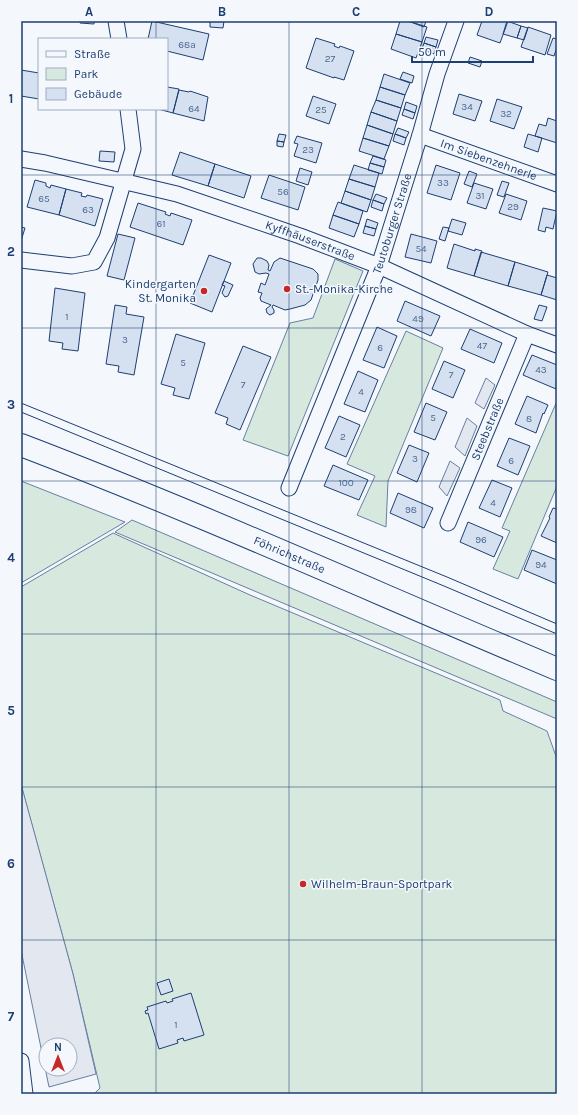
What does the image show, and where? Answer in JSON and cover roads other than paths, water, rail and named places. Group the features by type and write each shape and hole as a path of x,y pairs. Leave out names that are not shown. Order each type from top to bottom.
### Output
{"main road":[{"name":"Föhrichstraße","path":"21,445 92,472 211,521 557,668"}],"street":[{"path":"116,21 119,38"},
{"name":"Teutoburger Straße","path":"289,488 379,266 437,74 456,21"},
{"path":"21,260 72,266 94,262 107,238 133,148 128,110"},
{"name":"Im Siebenzehnerle","path":"420,134 557,184"},
{"name":"Kyffhäuserstraße","path":"21,159 45,162 177,194 300,236 379,266 527,334 557,345"},
{"name":"Steebstraße","path":"448,523 527,334"},
{"path":"21,1061 25,1094"}],"tram line":[{"path":"21,403 447,577 557,624"},
{"path":"21,412 557,634"}],"place":[{"name":"St.-Monika-Kirche","path":"287,289"},
{"name":"Kindergarten St. Monika","path":"204,291"},
{"name":"Wilhelm-Braun-Sportpark","path":"303,884"}]}
